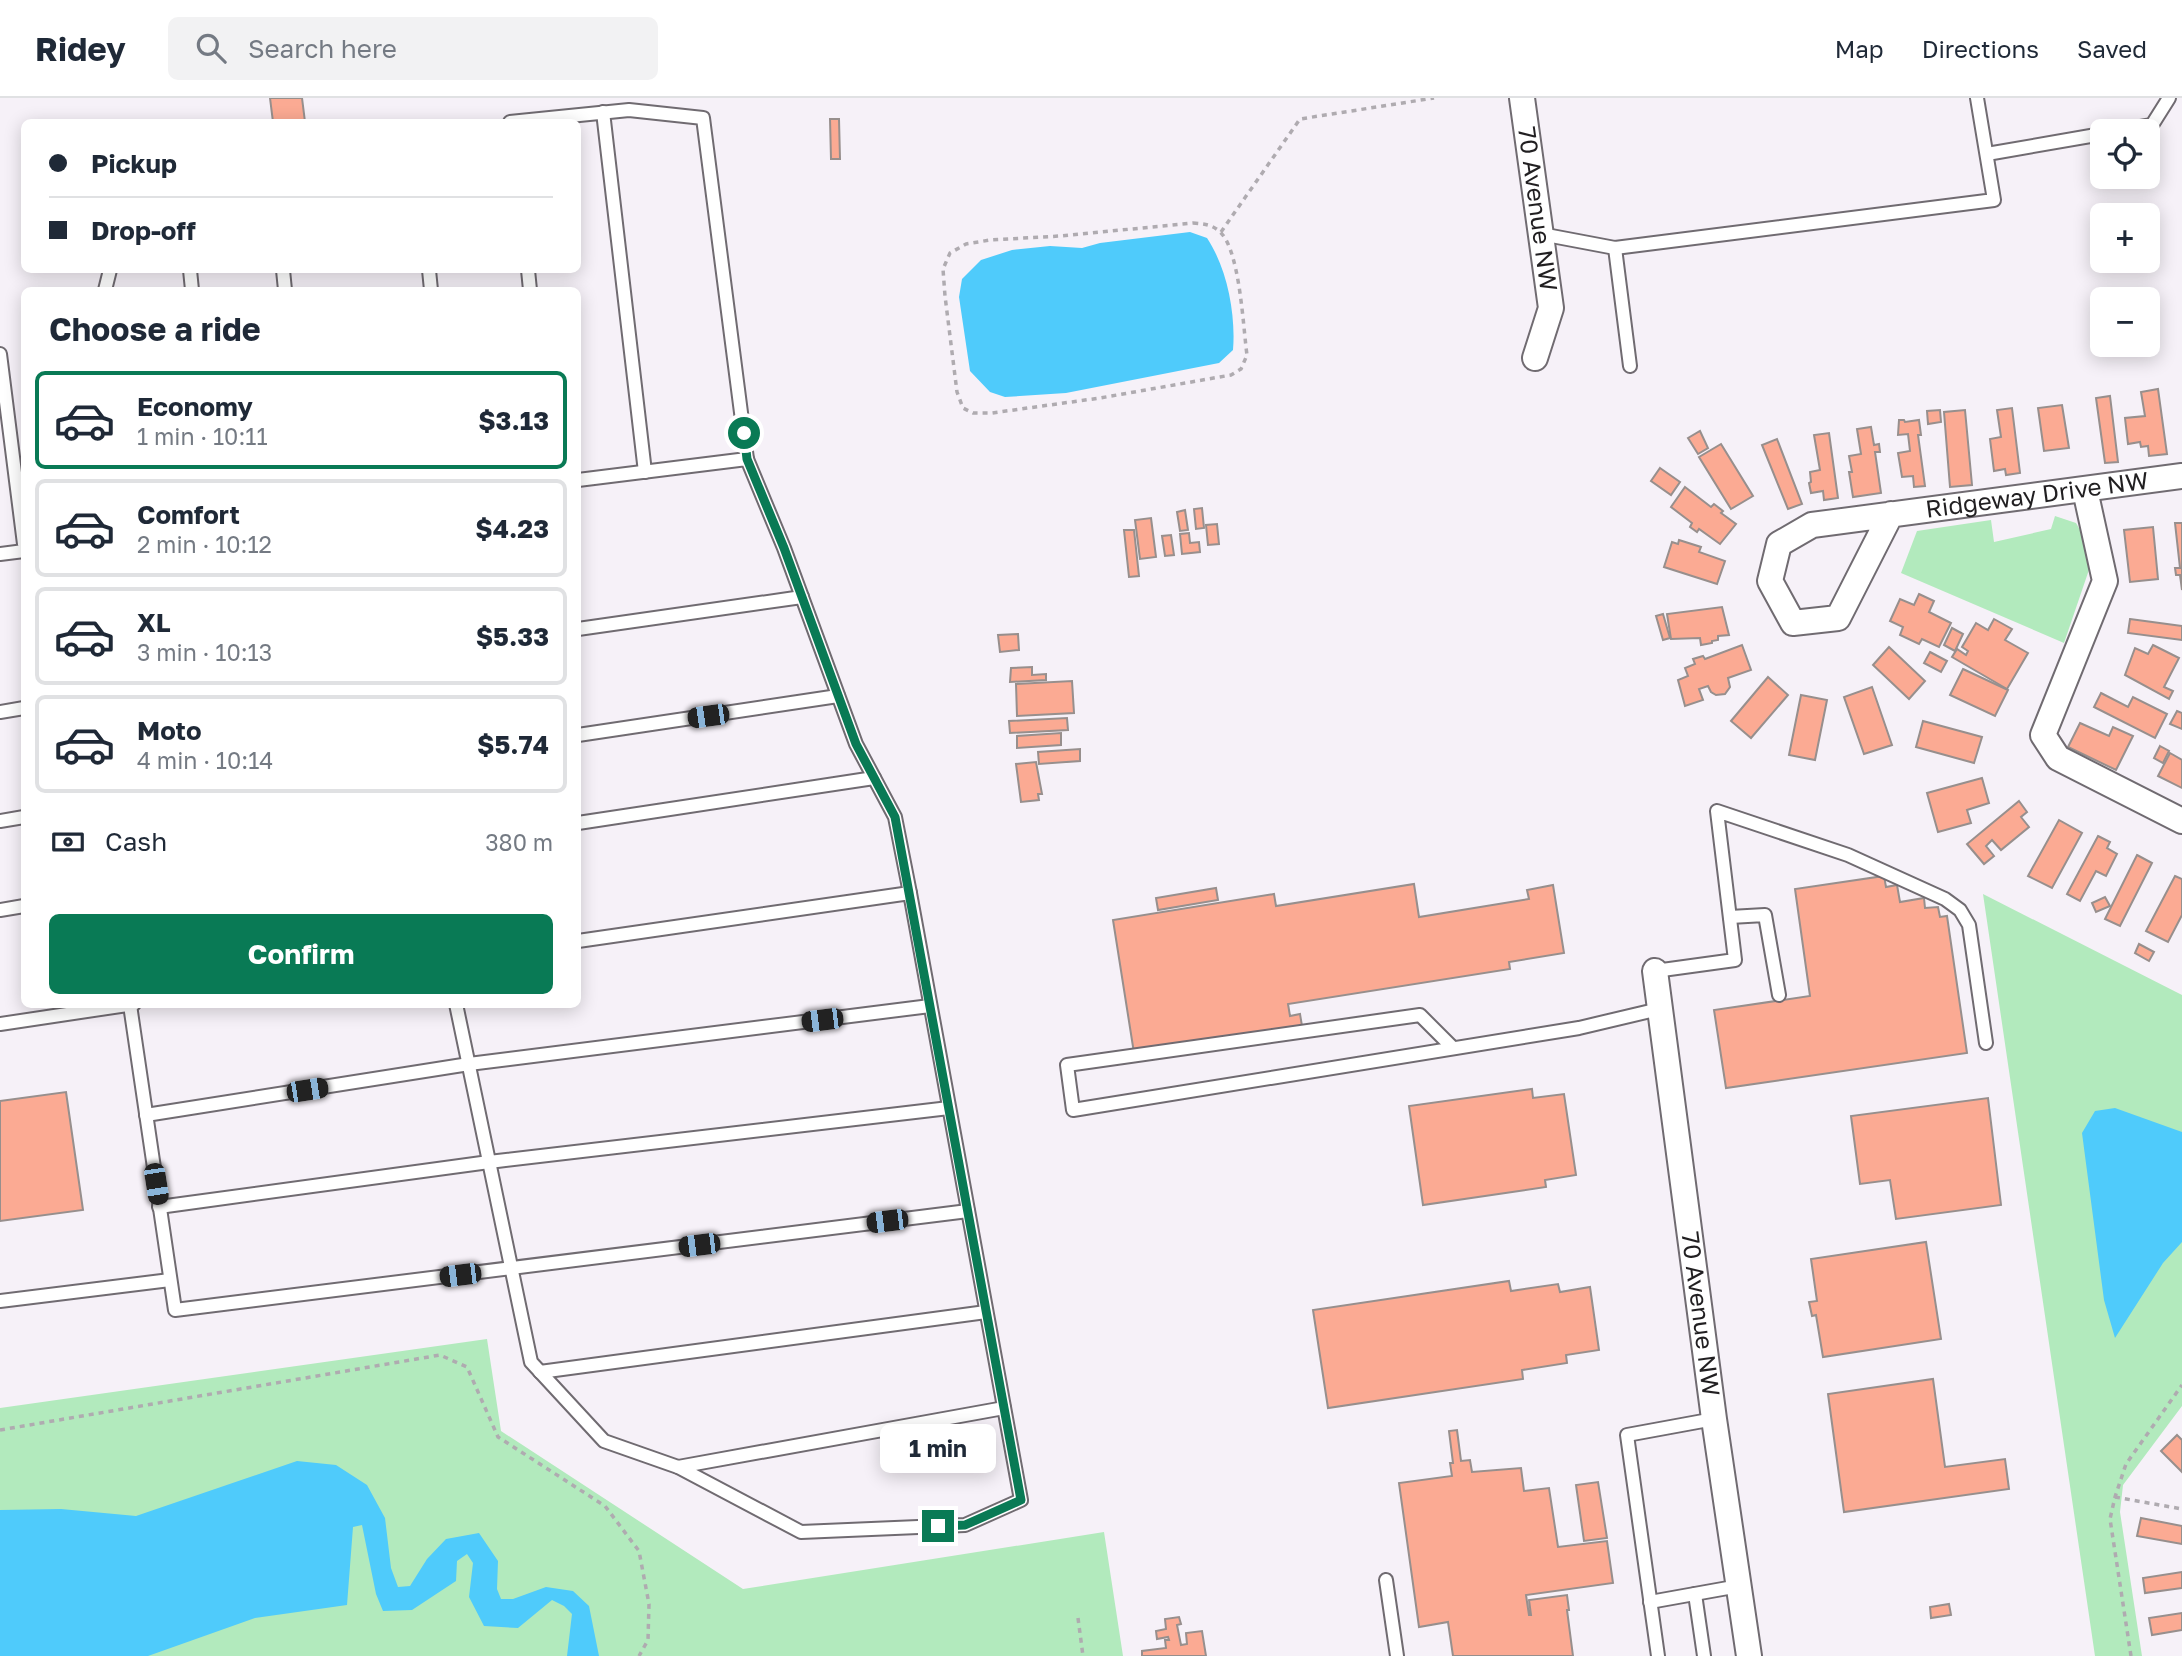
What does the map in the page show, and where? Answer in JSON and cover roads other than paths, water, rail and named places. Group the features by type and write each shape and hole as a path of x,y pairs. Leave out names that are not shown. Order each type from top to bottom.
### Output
{"street":[{"name":"70 Avenue NW","path":"1522,98 1551,308 1535,358"},
{"name":"Ridgeway Drive NW","path":"1891,514 1838,618 1793,623 1770,581 1779,544 1812,525 1891,514 2085,490 2182,476"},
{"path":"2085,490 2105,581 2043,735 2057,758 2182,821"},
{"name":"70 Avenue NW","path":"1655,971 1714,1419 1749,1656"}],"lane":[{"path":"1541,234 1615,248 1994,200 1977,98"},
{"path":"2156,119 2169,98"},
{"path":"457,1008 531,1362 604,1441 678,1467 801,1532 965,1525 1021,1500 895,817 856,744 747,459 703,118 629,110 541,119"},
{"path":"603,112 645,472"},
{"path":"1987,154 2090,136"},
{"path":"1615,248 1630,366"},
{"path":"0,354 21,520"},
{"path":"581,480 747,459"},
{"path":"0,554 21,551"},
{"path":"581,629 802,597"},
{"path":"581,735 838,696"},
{"path":"0,712 21,708"},
{"path":"581,823 874,778"},
{"path":"1655,971 1735,960 1717,811 1848,855 1945,900 1960,910 1969,925 1986,1043"},
{"path":"0,821 21,818"},
{"path":"581,941 910,893"},
{"path":"0,909 21,906"},
{"path":"1730,917 1765,915 1779,995"},
{"path":"146,1115 469,1065 930,1006"},
{"path":"0,1024 111,1008"},
{"path":"132,1008 175,1310 968,1211"},
{"path":"1453,1048 1420,1015 1067,1065 1073,1110 1579,1028 1659,1009"},
{"path":"159,1207 489,1162 949,1108"},
{"path":"0,1301 170,1280"},
{"path":"540,1372 986,1312"},
{"path":"678,1467 1004,1408"},
{"path":"1658,1656 1627,1435 1714,1419"},
{"path":"1386,1580 1397,1656"},
{"path":"1650,1602 1739,1586"},
{"path":"1695,1594 1704,1656"}],"water":[{"path":"1190,232 1207,238 1220,263 1229,292 1233,350 1219,363 1066,393 1005,397 990,392 970,371 959,297 962,279 981,260 1012,250 1050,246 1082,248 1100,243"},
{"path":"2115,1108 2182,1132 2182,1242 2163,1263 2115,1338 2104,1300 2082,1133 2095,1111"},
{"path":"297,1461 336,1465 367,1485 385,1518 391,1568 398,1587 410,1586 427,1559 446,1539 479,1533 498,1561 497,1589 501,1599 513,1599 546,1587 573,1591 589,1606 599,1656 567,1656 572,1614 552,1600 518,1628 484,1626 469,1597 473,1563 467,1554 457,1561 456,1581 412,1610 383,1611 376,1594 362,1525 353,1527 347,1605 255,1618 148,1656 0,1656 0,1510 61,1509 136,1516"}]}
